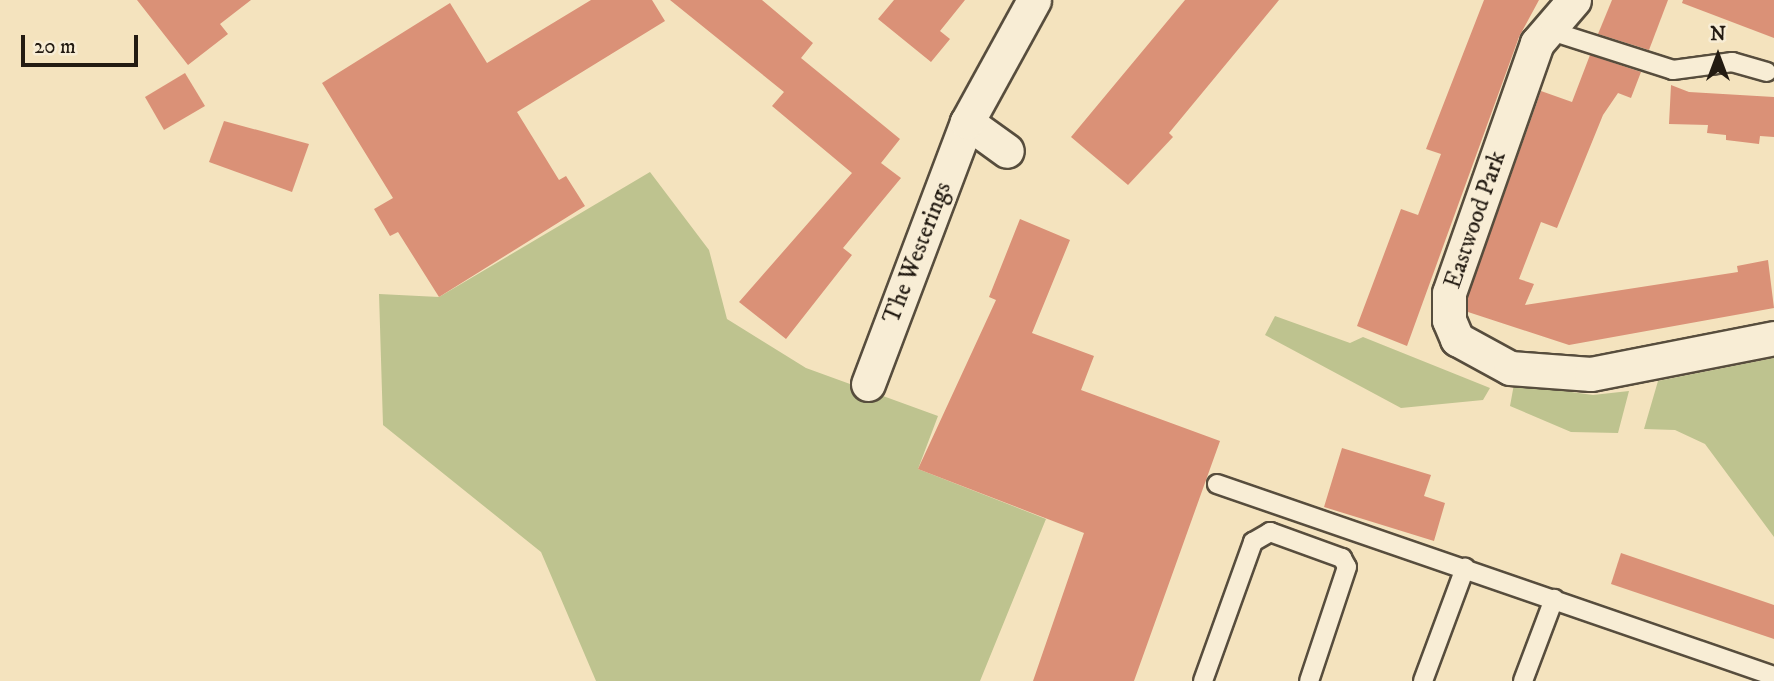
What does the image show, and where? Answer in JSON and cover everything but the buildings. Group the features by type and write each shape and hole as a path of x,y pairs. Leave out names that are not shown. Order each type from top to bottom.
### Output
{"street":[{"name":"The Westerings","path":"868,384 967,122 1034,0"},
{"name":"Eastwood Park","path":"1574,0 1537,43 1449,293 1457,339 1510,368 1591,374 1774,338"},
{"path":"967,122 1007,151"}],"lane":[{"path":"1548,30 1674,70 1732,62 1767,72"},
{"path":"1217,484 1774,676"},
{"path":"1203,681 1253,542 1270,532 1342,558 1347,567 1309,681"},
{"path":"1423,681 1465,568"},
{"path":"1523,681 1554,599"}],"green space":[{"path":"650,172 709,250 727,319 806,368 938,416 918,469 1046,519 980,681 596,681 541,552 383,425 379,294 439,297"},
{"path":"1275,316 1350,343 1363,337 1490,388 1483,400 1401,408 1265,335"},
{"path":"1774,358 1774,537 1705,444 1675,430 1644,429 1658,381"},
{"path":"1514,384 1593,395 1629,391 1618,433 1571,432 1510,406"}]}
